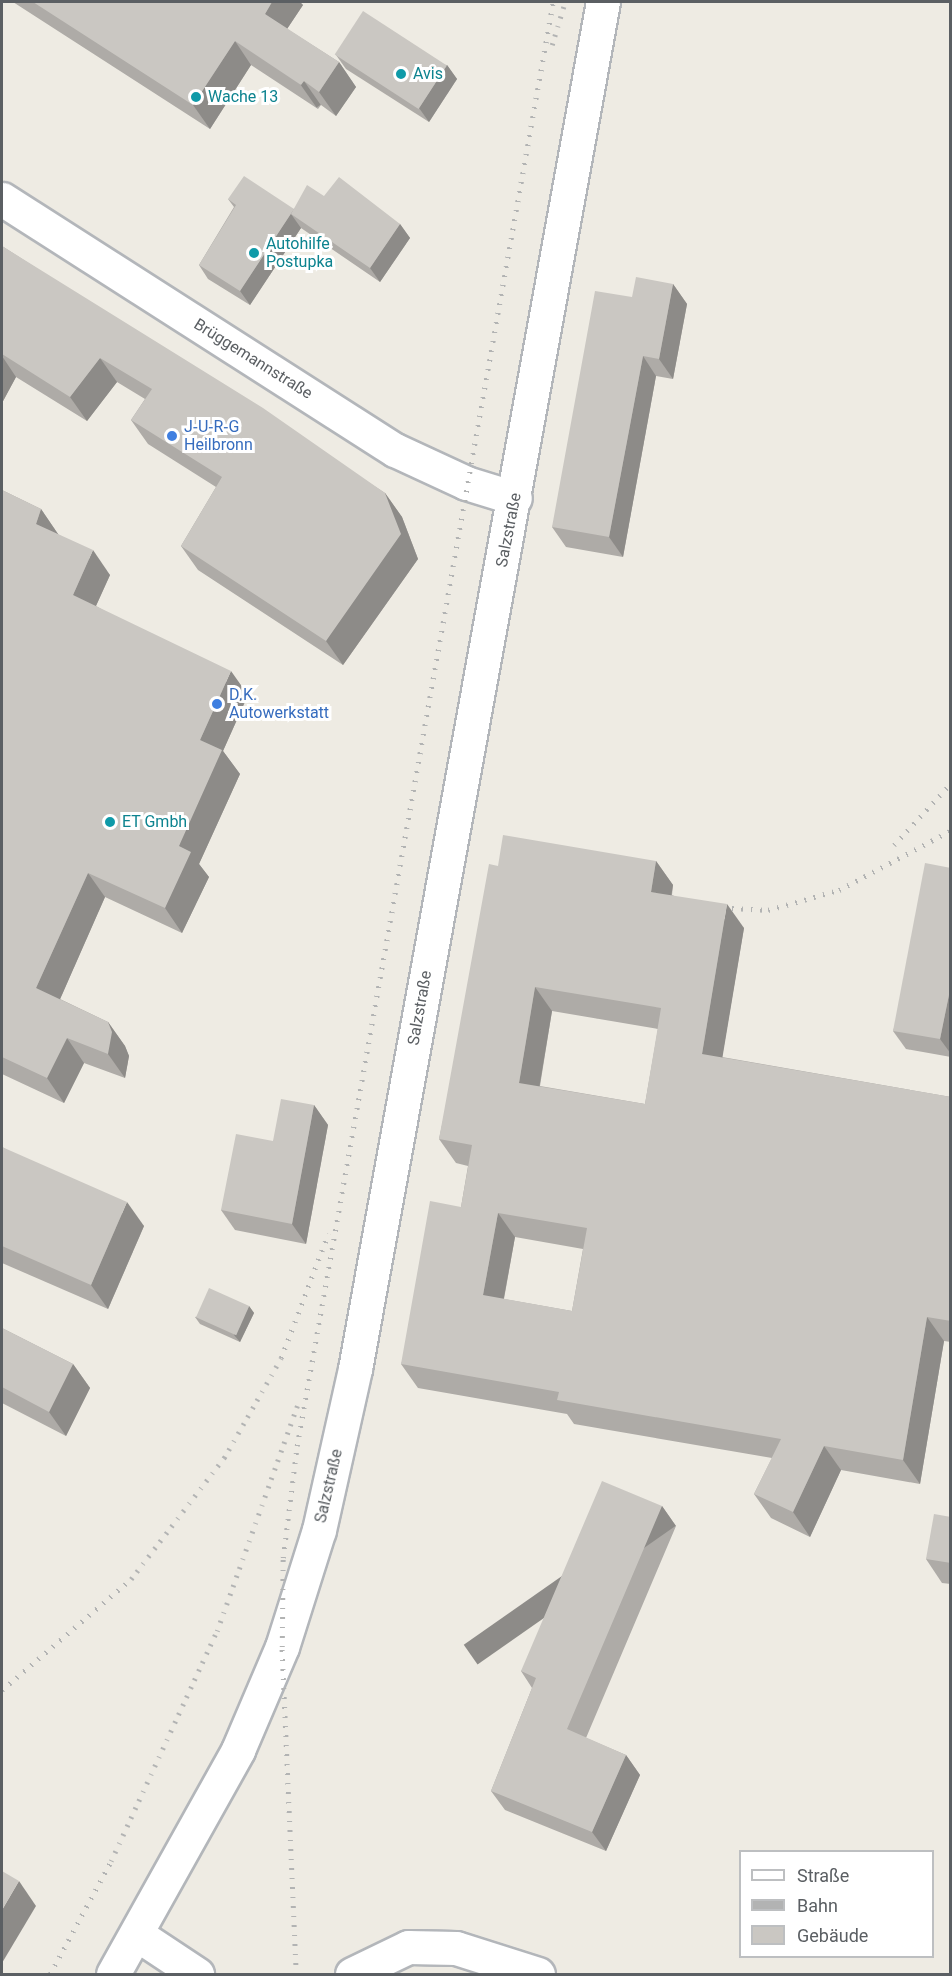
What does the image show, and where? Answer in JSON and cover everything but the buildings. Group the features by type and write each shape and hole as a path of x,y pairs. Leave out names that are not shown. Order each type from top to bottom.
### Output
{"street":[{"name":"Salzstraße","path":"113,1974 138,1935 238,1750 282,1647 319,1530 355,1369 515,498 603,2"},
{"name":"Brüggemannstraße","path":"2,199 395,450 466,483 515,498"},
{"path":"138,1935 197,1974"},
{"path":"352,1974 408,1947 456,1948 538,1974"}],"railway":[{"path":"296,1974 282,1647 283,1558 297,1446 553,2"},
{"path":"552,45 565,2"},
{"path":"894,845 950,784"},
{"path":"713,907 768,910 839,890 950,831"},
{"path":"2,1690 131,1579 224,1458 281,1358 328,1234"},
{"path":"50,1974 111,1861 217,1631 297,1406"}],"place":[{"name":"Avis","path":"401,74"},
{"name":"Wache 13","path":"196,97"},
{"name":"Autohilfe Postupka","path":"254,253"},
{"name":"J⁃U⁃R⁃G Heilbronn","path":"172,436"},
{"name":"D.K. Autowerkstatt","path":"217,704"},
{"name":"ET Gmbh","path":"110,822"}]}
